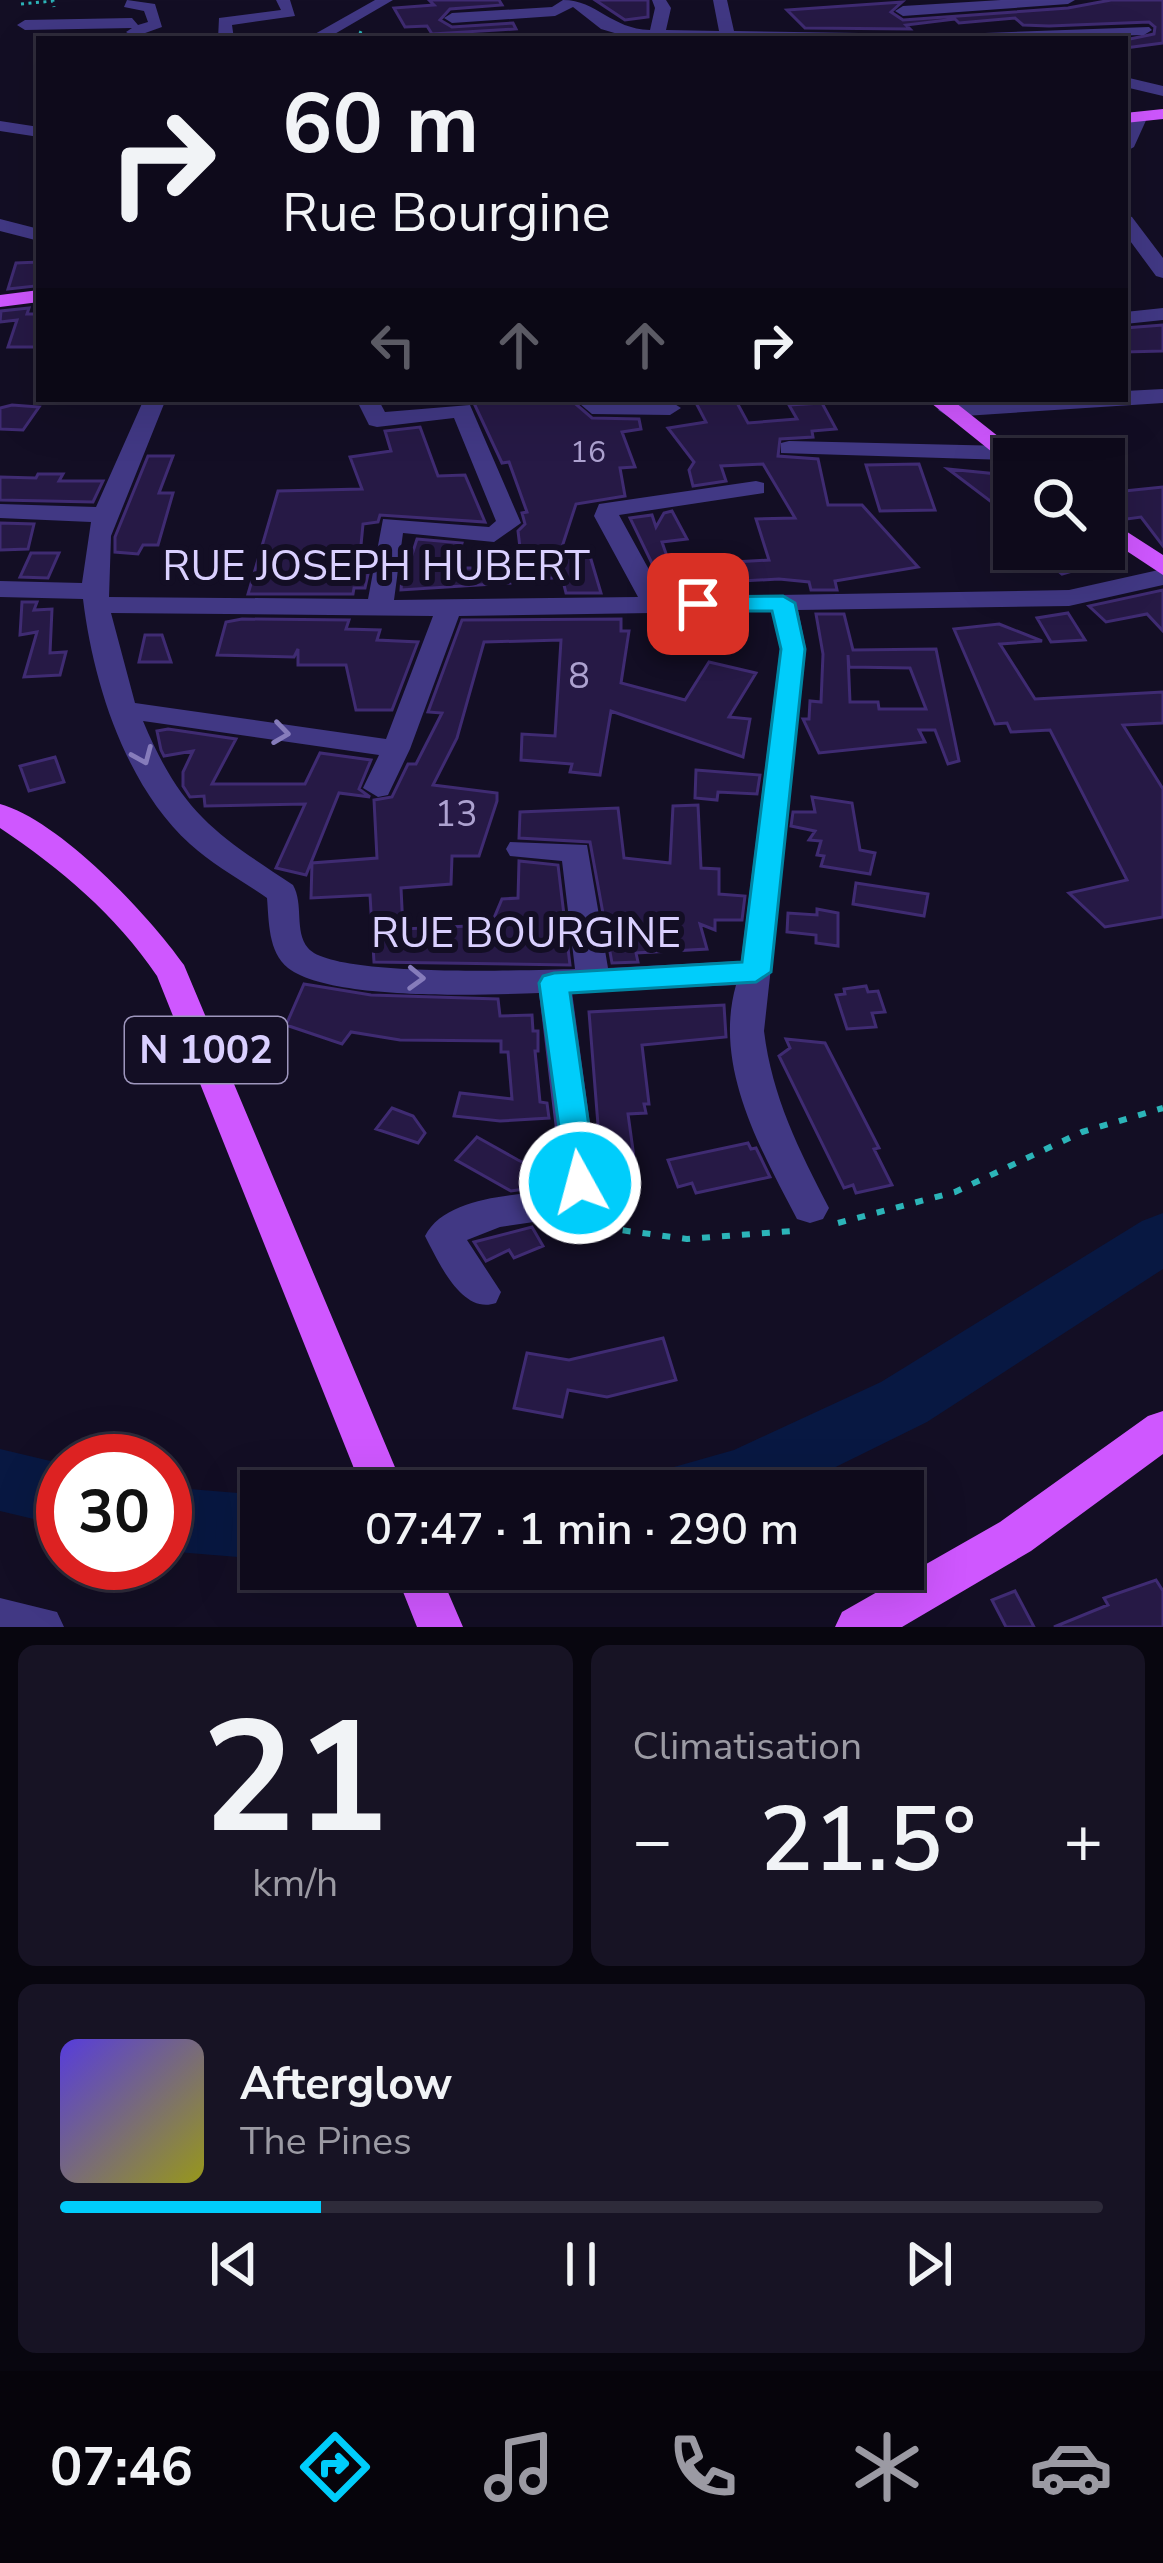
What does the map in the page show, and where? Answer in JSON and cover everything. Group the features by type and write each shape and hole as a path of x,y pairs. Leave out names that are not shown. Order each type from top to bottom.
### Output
{"main road":[{"path":"1132,117 1163,114"},
{"path":"0,301 36,296"},
{"path":"943,405 993,442"},
{"path":"1125,539 1163,567"},
{"name":"N 1002","path":"0,814 98,883 142,927 172,974 375,1470"},
{"path":"857,1627 957,1574 1094,1488 1163,1430"},
{"path":"425,1590 440,1627"}],"street":[{"path":"104,0 109,24"},
{"path":"226,36 224,21 287,14 291,11 283,0"},
{"path":"320,36 386,0"},
{"path":"452,18 547,12 574,0 619,32 670,36"},
{"path":"657,35 663,8 659,0"},
{"path":"720,0 728,36"},
{"path":"924,36 903,11 1068,0"},
{"path":"25,25 109,24 133,31 157,24 150,7 129,2 133,31"},
{"path":"990,6 1022,34"},
{"path":"996,36 1144,30"},
{"path":"1128,83 1163,91"},
{"path":"0,126 36,132"},
{"path":"0,225 36,234"},
{"path":"1132,242 1163,272"},
{"path":"1128,318 1163,314"},
{"path":"1128,398 1163,396"},
{"name":"RUE BOURGINE","path":"153,402 95,551 95,598 124,710 156,787 198,835 282,893 286,940 303,963 345,974 554,983 756,972"},
{"path":"368,402 377,420 462,410 509,523 494,535 392,524 380,608"},
{"path":"588,402 592,407 670,408"},
{"path":"943,405 1028,402"},
{"path":"789,448 993,455"},
{"name":"RUE JOSEPH HUBERT","path":"655,604 606,516 608,509 756,488"},
{"path":"0,512 108,515"},
{"name":"RUE JOSEPH HUBERT","path":"95,598 380,608 1069,598 1163,577"},
{"path":"0,589 95,598"},
{"path":"783,603 793,649 756,972 745,1000 756,1088 810,1221"},
{"path":"378,788 448,608"},
{"path":"124,710 396,749"},
{"path":"521,849 576,852 593,982"},
{"path":"482,1292 444,1236 460,1222 481,1215 562,1204 580,1183 554,983"},
{"path":"0,1620 41,1627"}],"path":[{"path":"21,4 53,2 54,7"},
{"path":"562,1204 584,1226 644,1239 744,1239 955,1192 1082,1132 1163,1108"}],"building":[{"path":"429,0 499,0 502,5 450,9 440,20 452,27 513,23 516,29 432,34 427,26 405,27 394,8 434,5"},
{"path":"595,0 648,0 648,17 625,20"},
{"path":"1111,0 1163,0 1163,43 1128,48 1128,39 1154,34 1155,27 1149,22 1049,26 1023,25 1015,18 959,23 955,19 906,25 910,29 805,28 787,10 902,2 891,12 903,20 1068,8"},
{"path":"36,262 36,286 8,289 16,263"},
{"path":"29,308 27,314 36,314 36,347 8,347 17,320 0,322 1,311"},
{"path":"1163,325 1163,351 1128,352 1128,328"},
{"path":"473,402 573,402 592,418 639,419 641,429 622,432 635,467 620,468 625,496 576,504 561,550 587,546 601,593 566,593 562,577 524,581 518,531 525,524 522,513 527,512 509,462 502,463"},
{"path":"696,402 737,402 748,423 797,419 789,405 822,403 836,429 812,431 813,437 780,439 778,456 818,459 828,505 862,505 918,567 835,581 837,590 811,590 809,582 779,579 723,582 717,563 769,560 756,519 795,518 763,464 721,466 726,481 693,486 689,470 694,462 668,428 706,422"},
{"path":"39,407 23,430 0,429 0,408"},
{"path":"420,427 438,476 465,475 485,522 380,515 378,522 363,524 359,566 370,565 365,588 354,588 353,594 248,594 278,491 362,489 350,457 391,451 385,431"},
{"path":"148,456 173,456 159,493 173,493 158,545 143,545 138,554 115,552 115,537"},
{"path":"919,464 935,510 880,511 866,465"},
{"path":"948,469 993,474 993,503"},
{"path":"38,474 63,474 59,481 103,481 93,502 0,500 0,477 36,478"},
{"path":"1163,487 1163,546 1141,517 1125,517 1125,491"},
{"path":"672,511 687,539 662,542 673,574 660,580 630,518 652,515 656,527 664,513"},
{"path":"0,523 34,524 28,549 0,550"},
{"path":"417,539 462,543 455,568 509,568 510,583 401,590 403,564 409,564"},
{"path":"31,553 59,553 48,578 20,577"},
{"path":"1163,590 1163,631 1147,614 1106,622 1089,606"},
{"path":"22,602 37,602 34,610 52,609 50,653 66,652 60,675 24,677 37,632 20,635"},
{"path":"1068,613 1085,640 1051,642 1037,618"},
{"path":"816,614 844,614 853,650 936,649 959,761 948,764 935,730 919,730 925,742 819,753 803,719 809,719 810,701 821,702 823,654","holes":["848,655 849,667 910,668 926,709 879,709 878,702 850,702"]},
{"path":"621,619 621,631 629,631 621,683 685,700 709,662 756,673 729,717 750,719 743,757 611,711 600,775 570,772 572,764 521,760 522,734 555,736 561,640 484,642 457,738 433,785 497,793 497,801 479,856 452,856 451,884 401,888 403,929 491,925 502,899 518,898 519,861 558,865 570,965 374,962 370,895 311,898 312,863 377,858 374,800 392,797 408,764 416,764 442,713 428,712 462,620"},
{"path":"349,620 346,629 380,630 377,640 418,642 392,710 356,710 346,665 298,665 298,649 294,657 217,655 226,622"},
{"path":"687,622 717,623 715,649 684,647"},
{"path":"999,624 1042,641 1000,644 1035,699 1163,692 1163,723 1123,725 1163,789 1163,917 1105,927 1069,893 1127,880 1050,730 1011,732 1007,723 995,724 954,629"},
{"path":"145,635 162,635 171,662 139,662"},
{"path":"157,731 236,739 212,784 305,784 320,753 371,760 359,789 370,797 339,793 306,875 276,868 305,804 205,806 204,796 190,797 183,786 183,772 193,751 164,756 161,750"},
{"path":"55,757 64,782 29,791 20,766"},
{"path":"696,770 760,775 757,794 718,792 717,800 695,798"},
{"path":"812,797 852,803 860,850 875,853 870,874 821,866 824,856 817,855 821,841 809,840 815,831 791,826 793,812 815,812"},
{"path":"698,805 701,868 719,869 719,894 745,896 742,920 715,920 715,930 700,924 707,949 636,953 638,962 612,963 590,842 519,838 520,812 618,808 624,858 670,863 673,806"},
{"path":"856,883 928,894 924,916 853,904"},
{"path":"817,909 838,913 838,946 816,943 816,935 787,932 788,913 817,915"},
{"path":"304,984 371,995 498,999 500,1016 532,1015 533,1031 538,1031 540,1102 547,1103 549,1118 500,1121 454,1116 460,1093 512,1099 508,1052 501,1052 501,1041 400,1040 351,1032 342,1044 286,1025"},
{"path":"866,986 868,992 878,991 885,1012 872,1013 876,1027 847,1029 836,995"},
{"path":"724,1005 726,1037 642,1045 649,1104 644,1104 646,1113 628,1114 636,1172 602,1175 589,1012"},
{"path":"786,1039 825,1043 879,1148 874,1149 892,1185 856,1193 853,1185 844,1188 779,1056 790,1048"},
{"path":"392,1108 413,1116 425,1133 418,1143 376,1129"},
{"path":"477,1137 545,1173 531,1188 511,1191 456,1160"},
{"path":"748,1143 756,1148 770,1177 696,1193 692,1183 678,1187 668,1160"},
{"path":"532,1227 543,1246 514,1258 509,1250 486,1261 474,1242"},
{"path":"663,1338 676,1380 607,1397 568,1390 562,1417 514,1408 527,1353 569,1360"},
{"path":"1156,1580 1163,1591 1163,1627 1054,1627 1108,1605 1104,1598"},
{"path":"1015,1591 1034,1627 1006,1627 992,1600"}],"waterway":[{"path":"762,1470 904,1402 1163,1238"},
{"path":"0,1480 36,1489"},
{"path":"192,1521 240,1525"}],"route":[{"path":"580,1183 554,983 756,972 793,649 783,603 698,604"}]}
